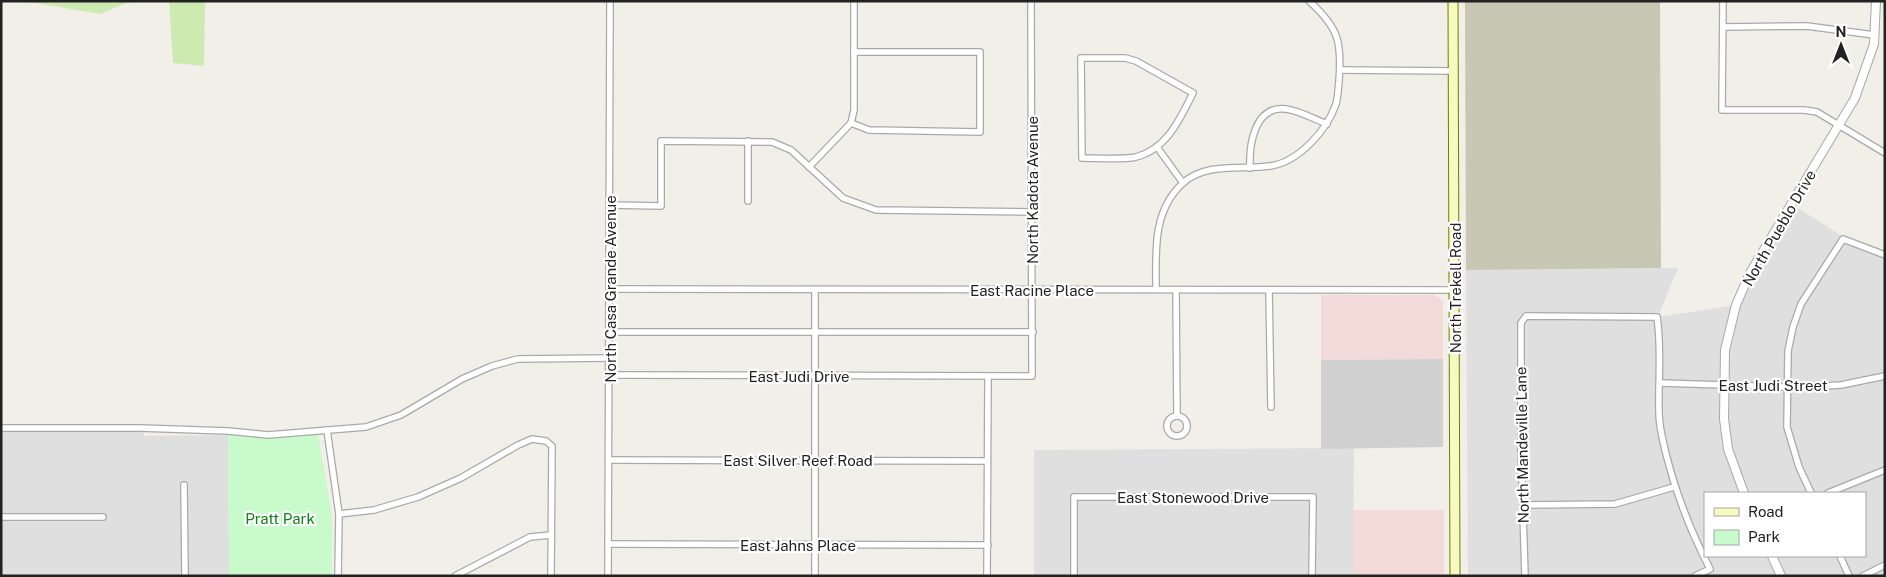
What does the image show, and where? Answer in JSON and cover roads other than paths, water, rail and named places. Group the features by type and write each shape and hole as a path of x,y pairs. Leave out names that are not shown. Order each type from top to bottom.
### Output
{"main road":[{"name":"North Trekell Road","path":"1453,1 1455,576"}],"street":[{"name":"North Casa Grande Avenue","path":"608,576 610,1"},
{"path":"809,167 851,123 854,110 854,1"},
{"name":"North Kadota Avenue","path":"988,377 1032,376 1030,1"},
{"path":"1156,289 1158,227 1164,208 1183,183 1200,173 1213,169 1273,166 1296,155 1314,140 1327,124 1336,102 1340,70 1339,42 1327,18 1309,1"},
{"path":"1723,1 1722,110 1804,110 1817,112 1885,153"},
{"name":"North Pueblo Drive","path":"1744,492 1728,449 1724,419 1725,350 1736,306 1750,273 1855,98 1874,44 1876,1"},
{"path":"1723,27 1807,26 1874,35"},
{"path":"851,123 870,130 980,132 980,52 854,52"},
{"path":"1081,58 1125,58 1136,60 1193,93 1175,127 1158,147 1136,157 1082,158 1081,58"},
{"path":"1340,70 1454,71"},
{"path":"1250,168 1249,150 1252,136 1264,116 1272,110 1285,109 1327,124"},
{"path":"610,205 661,206 661,141 748,141 772,142 791,150 843,198 876,210 1032,212"},
{"path":"748,141 748,201"},
{"path":"1158,147 1183,183"},
{"path":"1811,492 1799,467 1787,426 1786,387 1788,351 1793,327 1801,304 1843,239 1885,255"},
{"name":"East Racine Place","path":"610,289 1455,290"},
{"path":"814,576 815,290"},
{"path":"1176,290 1177,416"},
{"path":"1269,290 1271,407"},
{"name":"North Mandeville Lane","path":"1525,576 1521,448 1521,323 1526,316 1657,317 1660,383"},
{"path":"610,332 1033,332"},
{"path":"1,428 140,428 228,431 268,435 366,427 402,415 462,379 492,366 518,359 610,358"},
{"name":"East Judi Drive","path":"609,375 988,377"},
{"name":"East Judi Street","path":"1660,383 1786,387 1841,385 1885,376"},
{"path":"987,576 988,377"},
{"path":"1660,383 1658,414 1674,488 1698,546 1710,569 1695,576"},
{"path":"327,430 338,514 338,576"},
{"path":"338,514 374,510 418,497 461,478 518,445 532,439 546,441 552,446 551,576"},
{"name":"East Silver Reef Road","path":"609,460 987,461"},
{"path":"1830,492 1885,470"},
{"path":"184,486 184,576"},
{"path":"1523,505 1615,504 1674,488"},
{"name":"East Stonewood Drive","path":"1074,576 1074,497 1313,497 1312,576"},
{"path":"1,517 103,517"},
{"path":"455,576 530,537 550,535"},
{"name":"East Jahns Place","path":"608,544 988,545"},
{"path":"1772,557 1781,576"},
{"path":"1840,557 1849,576"},
{"path":"1863,576 1885,565"}],"park label":[{"name":"Pratt Park","path":"280,518"}]}
